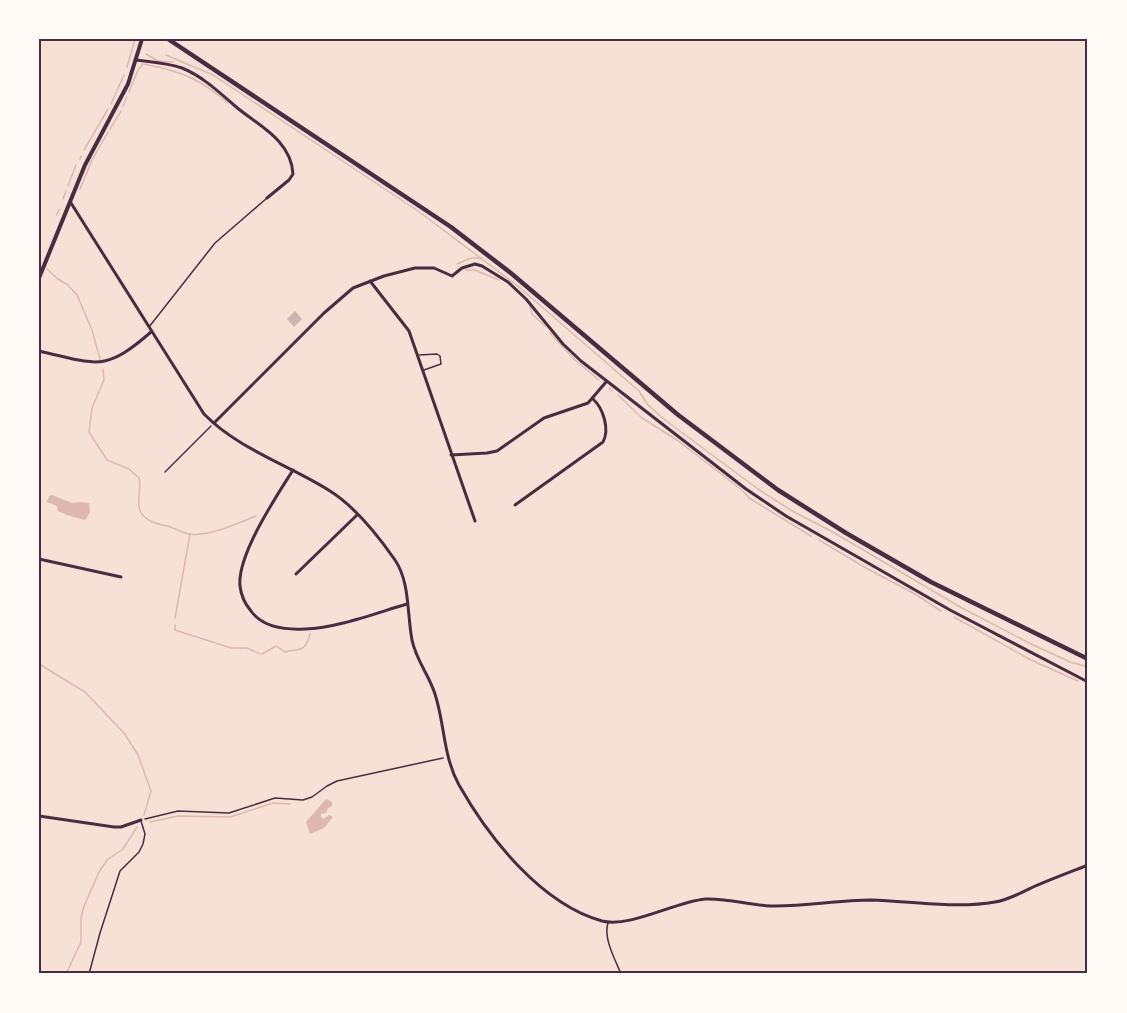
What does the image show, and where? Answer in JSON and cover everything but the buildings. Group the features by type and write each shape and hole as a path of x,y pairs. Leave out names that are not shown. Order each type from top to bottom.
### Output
{"highway":[{"path":"168,39 451,227 512,274 677,414 778,490 902,566 1088,659"}],"street":[{"path":"39,278 87,159 128,84 142,39"},
{"path":"136,60 173,66 191,73 269,130 288,154 293,174 267,198"},
{"path":"70,201 199,407 213,423 331,492 357,515 397,564 404,582 413,644 435,692 447,757 465,794 490,832 517,865 560,901 584,914 608,922 625,921 680,904 705,899 725,899 769,906 870,900 992,903 1088,865"},
{"path":"213,423 336,301 352,288 420,267 434,268 452,276 465,266 477,264 508,282 526,298 567,348 606,382 746,489 786,516 950,610 1088,682"},
{"path":"370,281 405,325 418,355 475,521"},
{"path":"39,351 88,362 104,362 128,352 151,332"},
{"path":"451,455 487,453 497,450 544,418 588,403 606,382"},
{"path":"515,505 603,442 606,428 601,407 593,399"},
{"path":"293,470 246,554 240,586 245,602 252,613 261,622 270,625 287,629 306,629 407,604"},
{"path":"296,574 357,515"},
{"path":"39,559 121,577"},
{"path":"39,816 117,828 141,820"}],"lane":[{"path":"149,327 215,243 267,198"},
{"path":"418,355 437,354 440,356 441,364 423,370"},
{"path":"89,974 120,871 139,852 143,844 145,834 141,820"},
{"path":"608,922 606,928 608,939 621,974"}],"path":[{"path":"165,472 213,423"},
{"path":"141,820 178,811 229,813 275,798 303,800 314,796 337,781 447,757"}],"shaded area":[{"path":"52,495 72,503 89,503 90,512 85,520 58,511 57,506 47,502 49,496"},
{"path":"326,799 332,802 332,806 326,813 321,814 321,817 324,819 329,815 333,817 324,828 310,834 306,822"}],"waterway":[{"path":"127,67 135,39"},
{"path":"146,54 158,61 173,62"},
{"path":"166,55 213,75 418,211 519,287 639,391 648,405 665,420 758,489 962,608 1029,643 1070,662 1088,667"},
{"path":"129,92 143,64 167,69 188,77 228,103"},
{"path":"111,104 124,75"},
{"path":"123,106 127,97"},
{"path":"84,150 108,109"},
{"path":"110,129 121,111"},
{"path":"80,189 92,160 108,132"},
{"path":"68,186 76,165"},
{"path":"63,199 66,191"},
{"path":"57,215 59,209"},
{"path":"457,264 471,258 482,258"},
{"path":"47,269 77,295 92,330 100,359"},
{"path":"466,270 475,270 499,280"},
{"path":"530,307 532,314 545,326"},
{"path":"550,333 575,360 599,380"},
{"path":"103,369 104,380 92,408 89,432 107,460 129,469 139,478 139,507 148,520 184,533 197,534 223,529 256,516"},
{"path":"609,388 612,391"},
{"path":"618,395 642,418 677,440 742,490 749,498 811,536"},
{"path":"175,618 190,534"},
{"path":"819,540 941,611"},
{"path":"954,617 1031,660 1078,681"},
{"path":"175,625 175,630 231,648 247,648 260,654"},
{"path":"262,654 276,646 285,652 301,649 310,634"},
{"path":"39,664 85,692 124,733 138,755 151,791 144,815"},
{"path":"150,822 178,816 230,817 273,803 290,804"},
{"path":"66,974 81,942 81,918 84,906 100,870 108,859 123,849 137,827"}]}
